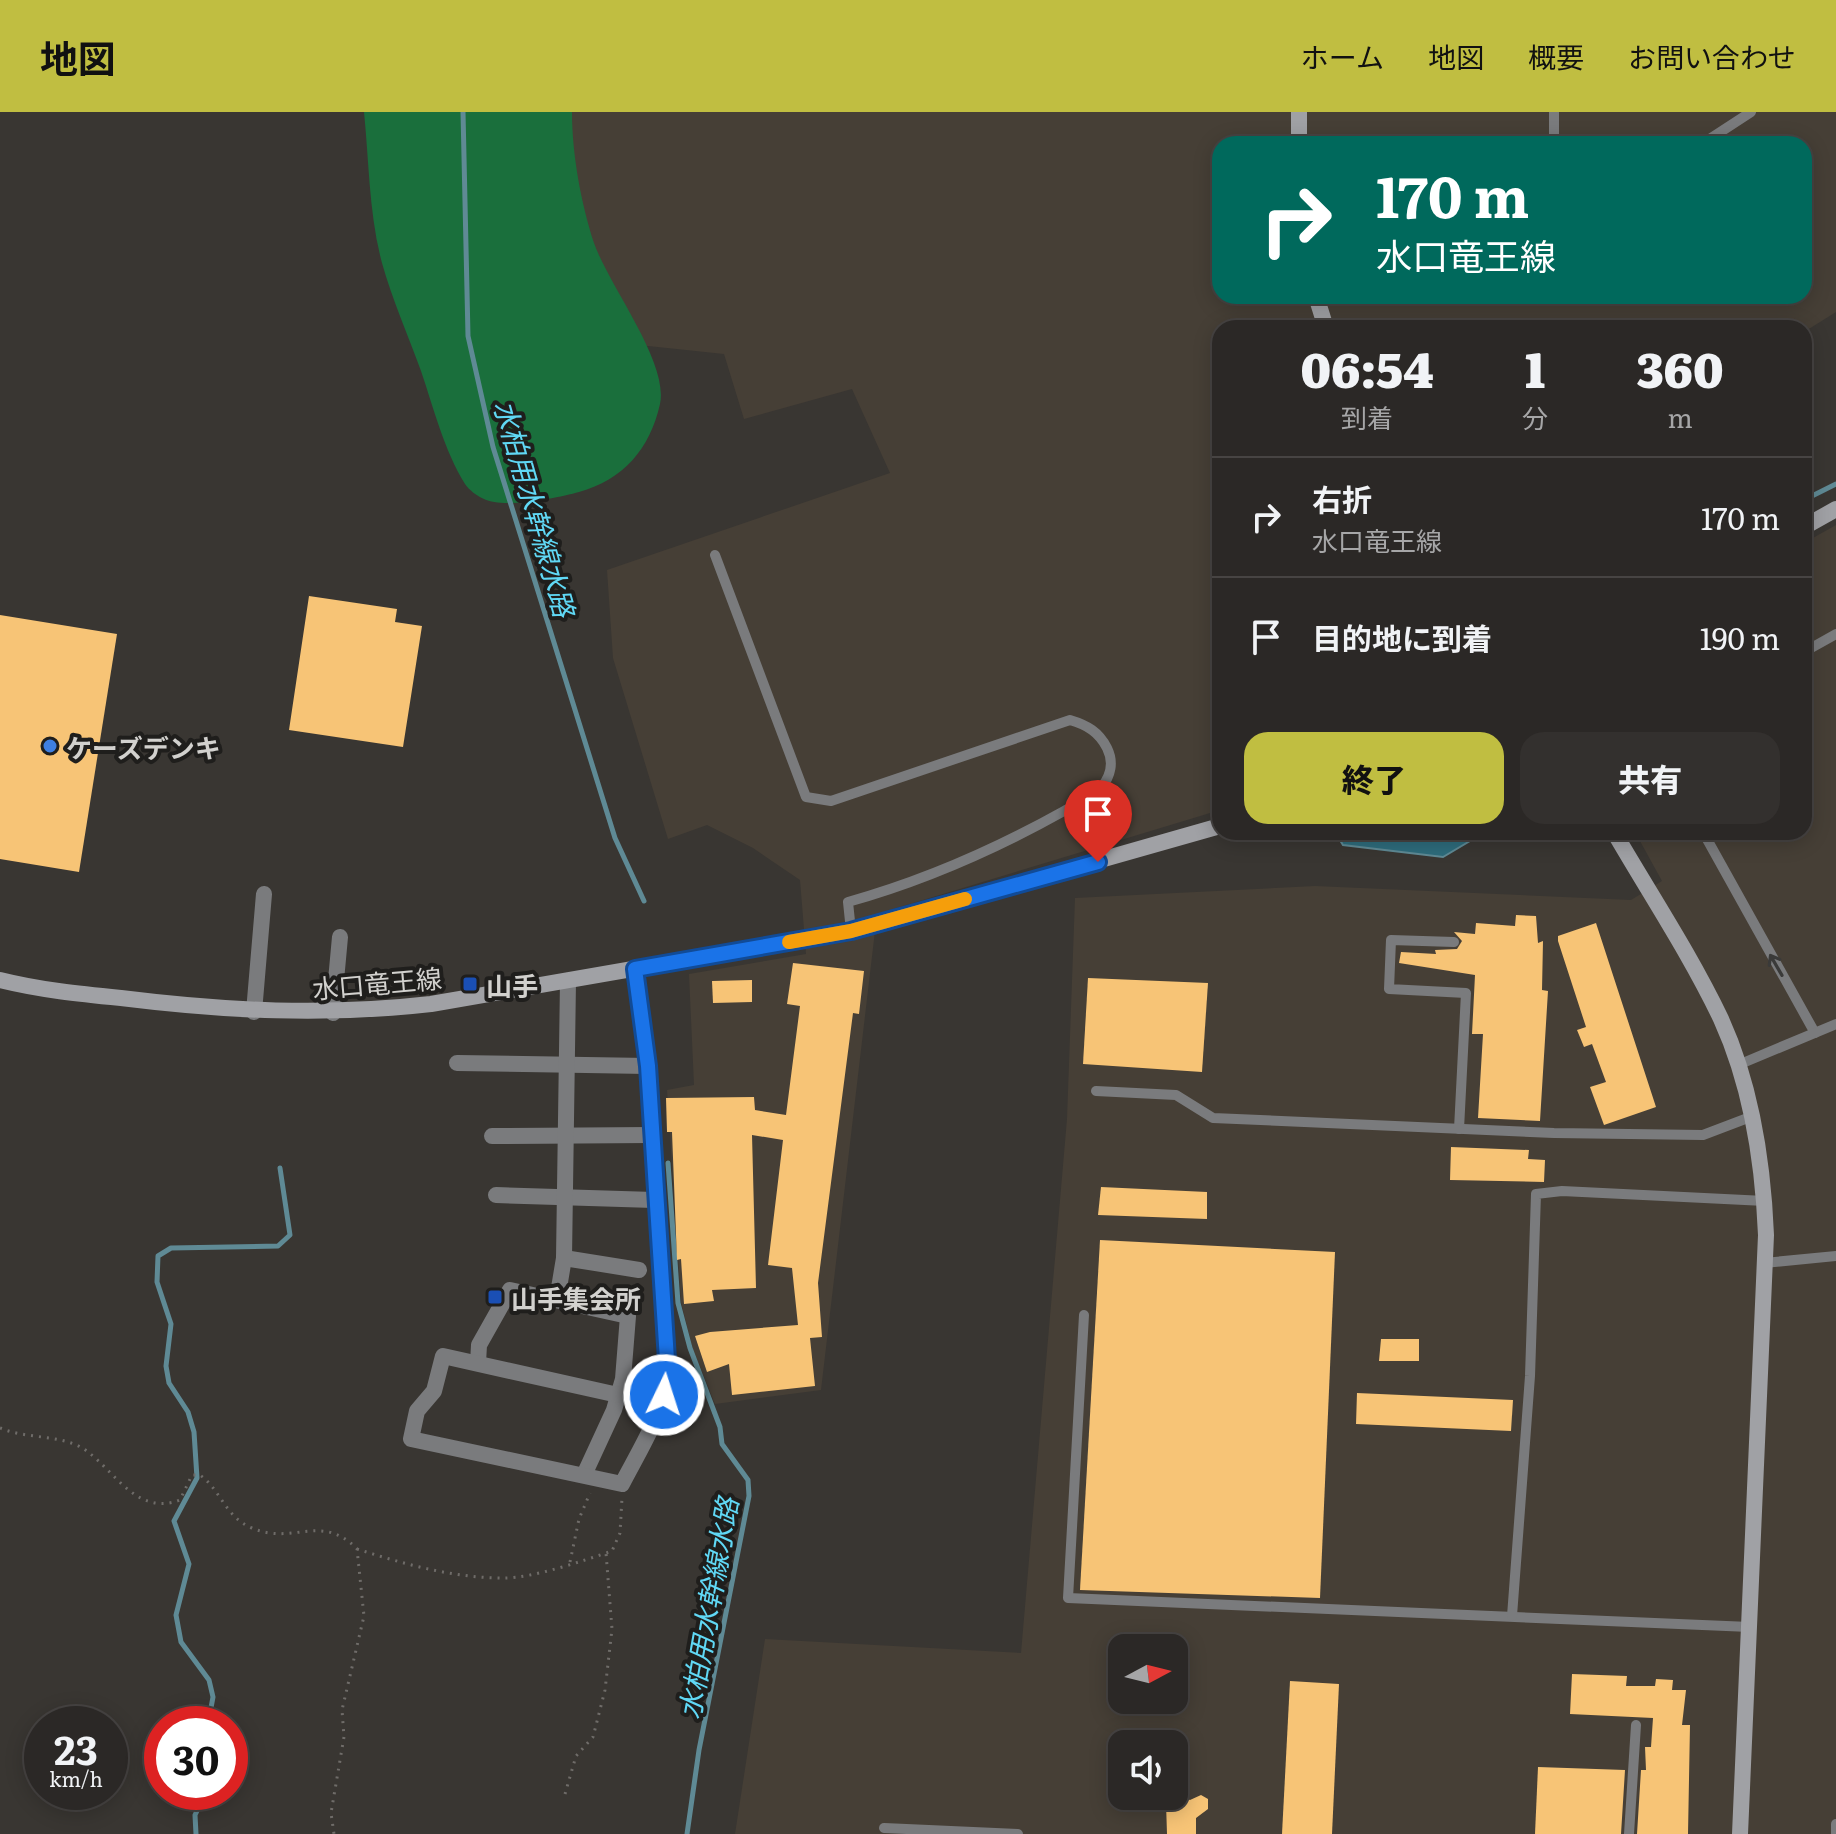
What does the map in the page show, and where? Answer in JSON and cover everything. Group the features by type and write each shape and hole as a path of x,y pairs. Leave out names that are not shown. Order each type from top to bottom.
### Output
{"main road":[{"path":"1299,112 1299,136"},
{"path":"1812,522 1836,509"},
{"name":"水口竜王線","path":"0,980 40,989 254,1012 333,1013 431,1004 851,931 1212,828"},
{"path":"1619,840 1693,966 1721,1021 1753,1116 1765,1201 1740,1834"}],"street":[{"path":"254,1012 264,894"},
{"path":"333,1013 340,937"},
{"path":"618,1395 443,1356 434,1391 417,1411 411,1439 622,1484 667,1385 648,1066 635,969"},
{"path":"557,1300 564,1258 568,981"},
{"path":"457,1063 648,1066"},
{"path":"492,1136 651,1135"},
{"path":"496,1195 654,1200"},
{"path":"564,1258 639,1270"},
{"path":"478,1363 479,1345 510,1290 628,1316 623,1379 590,1476"}],"lane":[{"path":"1554,112 1554,136"},
{"path":"1714,136 1751,112"},
{"path":"715,555 806,797 831,801 1070,720 1087,726 1102,738 1111,756 1110,775 1098,791 1042,823 901,887 848,902 851,931"},
{"path":"1812,648 1836,634"},
{"path":"1707,840 1815,1033"},
{"path":"1454,942 1391,940 1389,989 1466,993 1459,1129"},
{"path":"1738,1065 1836,1024"},
{"path":"1096,1091 1176,1095 1213,1118 1459,1129 1703,1135 1753,1116"},
{"path":"1512,1616 1530,1376 1536,1194 1562,1191 1765,1201"},
{"path":"1764,1263 1836,1256"},
{"path":"1084,1315 1068,1598 1750,1627"},
{"path":"1629,1834 1636,1725"},
{"path":"1836,1824 1836,1834"},
{"path":"884,1828 1018,1834"}],"path":[{"path":"0,1428 15,1434 72,1442 123,1487 154,1502 180,1500 192,1475 200,1475 230,1515 249,1527 285,1535 318,1529 334,1531 357,1549 414,1567 505,1579 606,1553 617,1544 620,1533 622,1484"},
{"path":"570,1562 590,1476"},
{"path":"334,1834 331,1813 344,1737 342,1710 364,1616 357,1549"},
{"path":"565,1794 576,1756 593,1737 605,1690 612,1629 606,1553"}],"shaded area":[{"path":"538,112 1836,112 1836,312 1812,327 1812,320 1212,320 1212,812 877,914 821,1390 715,1404 693,1350 681,1302 667,1090 694,1085 689,974 806,954 800,880 753,848 707,825 668,839 613,658 607,570 890,473 852,389 744,419 724,354 544,335"},
{"path":"1836,525 1836,1834 735,1834 765,1639 1021,1653 1067,1119 1075,898 1315,886 1631,900 1662,881 1639,840 1812,840 1812,538"}],"green space":[{"path":"364,112 572,112 578,178 594,243 647,346 660,387 660,404 642,448 609,480 570,494 517,503 484,499 465,484 445,443 382,263 372,207"}],"water":[{"path":"1340,840 1472,840 1443,857 1343,845"}],"building":[{"path":"309,596 397,609 395,622 422,626 403,747 289,730"},
{"name":"ケーズデンキ","path":"0,615 117,634 79,872 0,859"},
{"path":"1516,915 1536,916 1538,943 1543,941 1542,990 1548,991 1540,1121 1478,1118 1483,1034 1472,1034 1475,975 1399,963 1401,952 1436,954 1435,950 1457,949 1462,941 1454,932 1475,934 1476,923 1515,926"},
{"path":"1596,923 1656,1107 1604,1125 1590,1087 1606,1082 1592,1044 1584,1047 1577,1030 1586,1027 1558,941 1558,936"},
{"path":"793,963 864,971 859,1014 853,1013 818,1283 822,1337 810,1338 815,1386 732,1395 729,1364 707,1372 695,1336 798,1325 792,1268 768,1265 783,1140 752,1135 756,1288 712,1290 714,1301 684,1304 681,1259 677,1260 672,1132 667,1132 666,1098 754,1097 755,1110 786,1115 800,1006 787,1004"},
{"path":"1088,978 1208,983 1202,1072 1083,1064"},
{"path":"752,980 752,1002 713,1003 712,981"},
{"path":"1451,1147 1529,1150 1528,1159 1545,1160 1544,1182 1450,1180"},
{"path":"1101,1187 1207,1192 1207,1219 1098,1215"},
{"path":"1100,1240 1335,1252 1320,1598 1080,1590"},
{"path":"1381,1339 1419,1339 1419,1361 1379,1361"},
{"path":"1357,1393 1513,1400 1511,1431 1356,1424"},
{"path":"1572,1674 1627,1676 1626,1686 1655,1686 1656,1679 1673,1680 1672,1690 1686,1690 1682,1725 1690,1725 1688,1834 1637,1834 1641,1770 1646,1770 1645,1747 1651,1747 1653,1718 1570,1714"},
{"path":"1290,1681 1339,1684 1332,1834 1282,1834"},
{"path":"1538,1767 1625,1770 1621,1834 1535,1834"},
{"path":"1201,1795 1208,1799 1208,1809 1196,1818 1196,1834 1167,1834 1166,1810 1188,1810 1188,1799"}],"waterway":[{"name":"水柏用水幹線水路","path":"463,112 468,336 493,447 615,838 644,901"},
{"path":"1812,496 1836,484"},
{"name":"水柏用水幹線水路","path":"668,1163 678,1303 690,1348 720,1427 722,1444 748,1480 749,1496 699,1750 687,1834"},
{"path":"211,1706 213,1697 209,1680 181,1642 176,1615 189,1564 174,1521 197,1478 194,1432 188,1412 169,1383 166,1366 171,1324 157,1282 158,1256 171,1248 278,1246 290,1235 280,1168"},
{"path":"196,1834 197,1810"}],"slow traffic":[{"path":"789,942 851,931 965,899"}],"place":[{"name":"ケーズデンキ","path":"50,746"},
{"name":"山手","path":"470,984"},
{"name":"山手集会所","path":"495,1297"}],"route":[{"path":"664,1395 668,1375 654,1200 648,1066 635,969 851,931 1098,862"}]}
